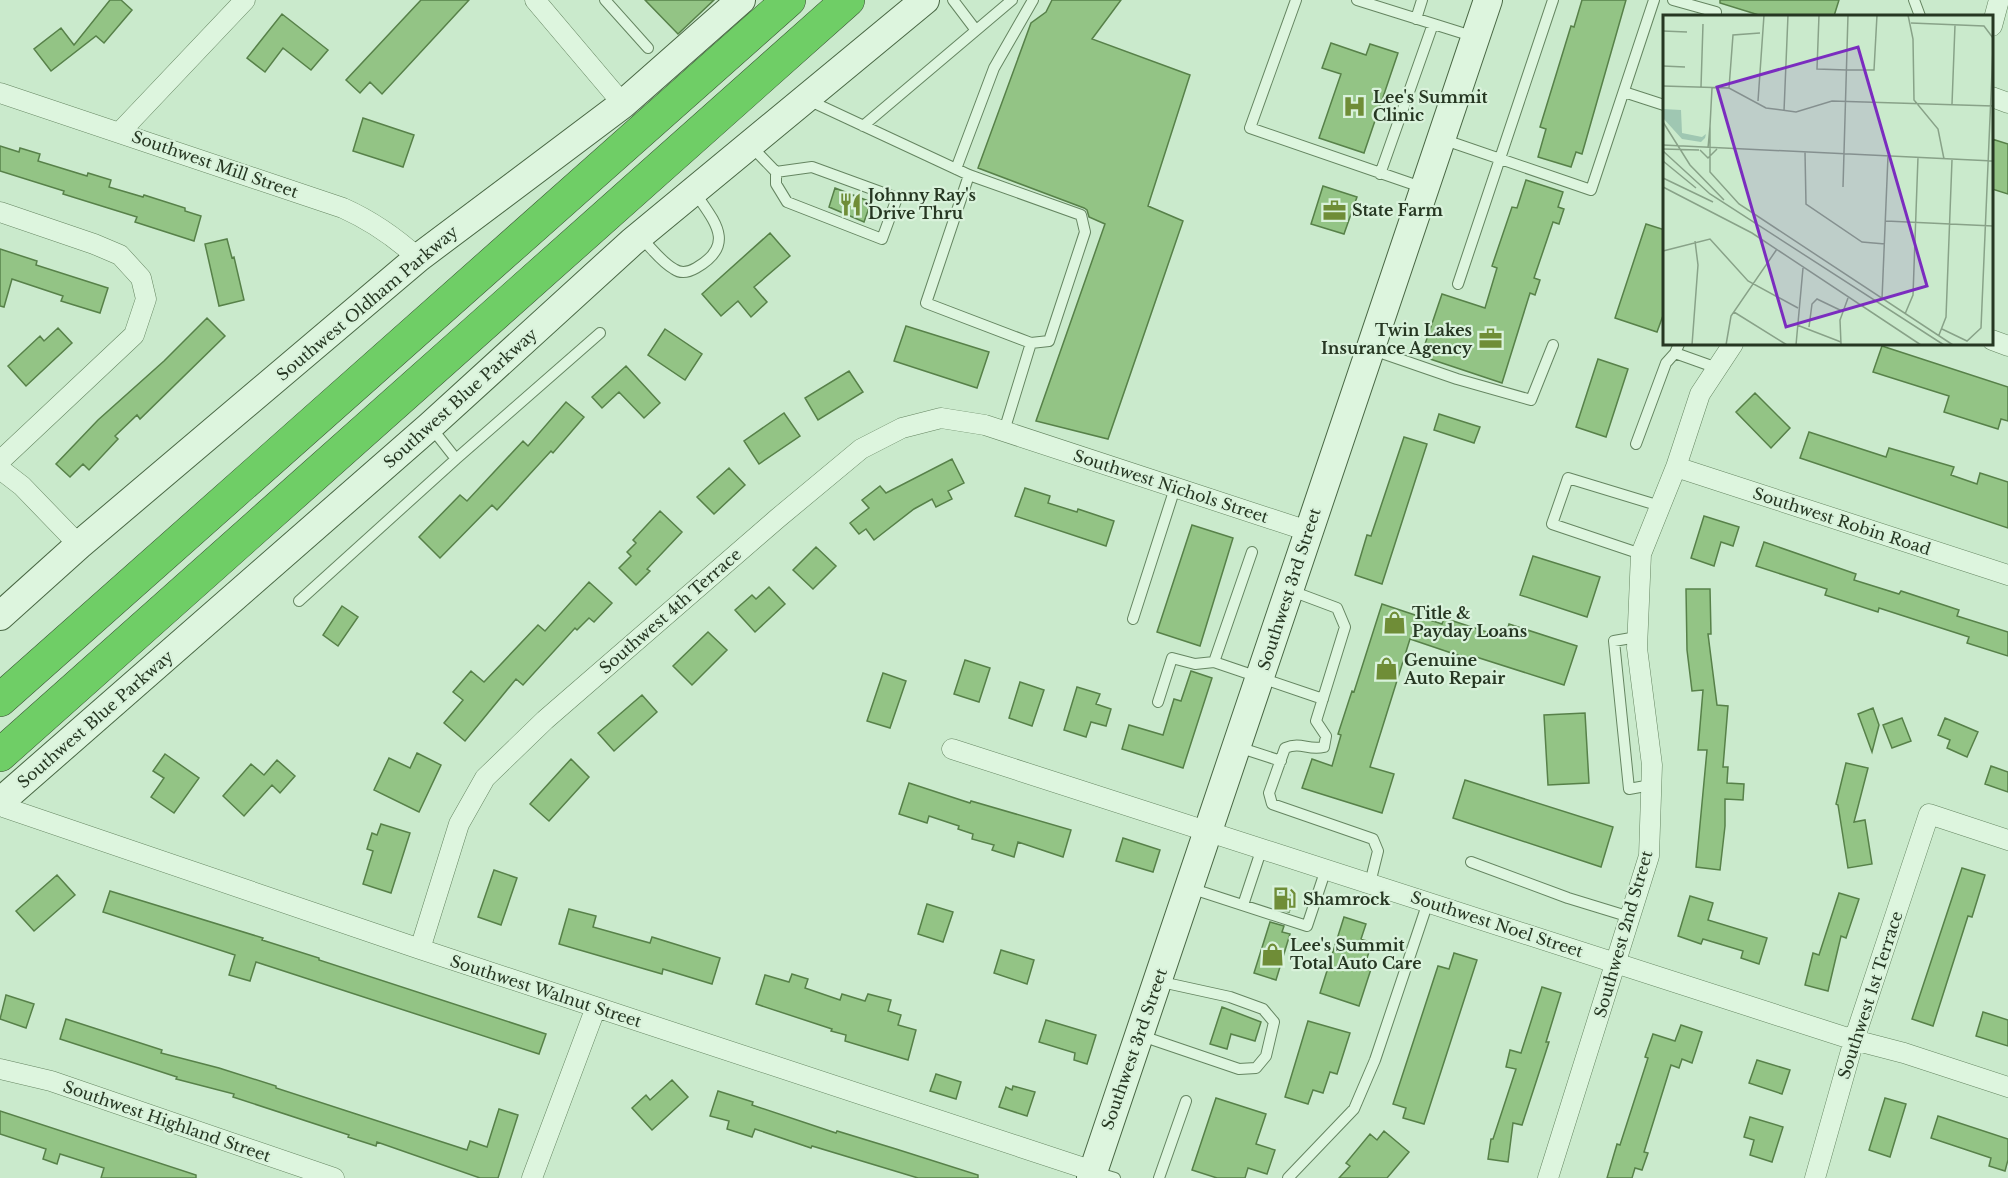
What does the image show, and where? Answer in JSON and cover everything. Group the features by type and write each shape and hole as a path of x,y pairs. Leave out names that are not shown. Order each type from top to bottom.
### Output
{"highway":[{"path":"0,700 789,0"},
{"path":"0,755 849,0"}],"street":[{"path":"120,132 244,0"},
{"path":"535,0 623,104"},
{"name":"Southwest Oldham Parkway","path":"0,616 79,545 418,258 623,104 741,0"},
{"name":"Southwest Blue Parkway","path":"0,804 430,426 640,236 925,0"},
{"name":"Southwest 3rd Street","path":"1100,1176 1138,1035 1190,888 1488,0"},
{"path":"1993,23 2000,0"},
{"name":"Southwest Mill Street","path":"0,93 344,207 388,232 418,258"},
{"path":"1993,97 2008,103"},
{"path":"0,212 120,255 141,278 146,299 134,335 0,461"},
{"path":"1993,340 2008,346"},
{"name":"Southwest 2nd Street","path":"1548,1178 1649,856 1652,765 1637,648 1641,554 1676,466 1700,394 1732,345"},
{"name":"Southwest 4th Terrace","path":"420,949 459,825 485,778 544,720 861,449 902,428 941,418 985,425 1034,442"},
{"name":"Southwest Nichols Street","path":"1034,442 1308,531"},
{"name":"Southwest Robin Road","path":"1676,466 2008,575"},
{"path":"0,469 22,486 79,545"},
{"name":"Southwest Noel Street","path":"952,749 1854,1040 2008,1087"},
{"name":"Southwest Walnut Street","path":"0,804 420,949 1100,1176"},
{"name":"Southwest 1st Terrace","path":"1815,1178 1854,1040 1929,814 2008,840"},
{"path":"532,1178 596,1007"},
{"name":"Southwest Highland Street","path":"0,1069 51,1081 334,1178"}],"lane":[{"path":"605,0 648,48"},
{"path":"953,0 975,29"},
{"path":"863,126 1012,0"},
{"path":"956,169 994,68 1033,0"},
{"path":"1296,0 1250,128 1424,188"},
{"path":"1357,0 1475,38"},
{"path":"1416,19 1422,0"},
{"path":"1458,284 1552,0"},
{"path":"1441,139 1591,190 1654,0"},
{"path":"1673,0 1715,14 1720,0"},
{"path":"1914,0 1920,15"},
{"path":"1380,174 1433,24"},
{"path":"1624,92 1663,104"},
{"path":"805,99 969,175 1081,215 1085,232 1049,341 1031,343 926,303 969,175"},
{"path":"750,145 776,172 776,184 787,202 882,239 897,198 812,166 776,172"},
{"path":"640,236 669,266 680,272 688,272 712,257 718,249 719,233 694,191"},
{"path":"298,601 600,333"},
{"path":"1004,431 1031,343"},
{"path":"1370,349 1458,379 1532,400 1553,345"},
{"path":"1636,444 1666,363 1677,348 1717,368"},
{"path":"430,426 456,459"},
{"path":"1641,554 1552,524 1568,478 1660,506"},
{"path":"1133,619 1175,488"},
{"path":"1214,662 1252,552"},
{"path":"1289,590 1337,608 1345,627 1316,721 1326,736 1324,747 1314,750 1296,744 1285,748 1269,793 1272,804 1373,839 1378,850 1370,883"},
{"path":"1158,702 1172,658 1195,664 1214,662 1323,699"},
{"path":"1237,746 1281,761"},
{"path":"1243,905 1262,848"},
{"path":"1471,862 1568,898 1630,917"},
{"path":"1190,888 1307,926 1326,869"},
{"path":"1288,1178 1354,1108 1375,1060 1428,902"},
{"path":"1138,1035 1239,1069 1256,1068 1266,1056 1274,1022 1263,1009 1230,997 1157,981"},
{"path":"1159,1178 1186,1101"}],"building":[{"path":"110,0 121,0 132,10 104,43 96,36 51,71 34,49 61,28 74,45"},
{"path":"421,0 469,0 382,94 370,82 360,93 346,80"},
{"path":"645,0 714,0 678,34"},
{"path":"1052,0 1121,0 1092,39 1190,75 1148,206 1183,221 1108,439 1036,421 1105,224 1089,217 1084,208 978,168 1031,23 1046,12"},
{"path":"1582,0 1626,0 1582,154 1576,152 1571,167 1538,157 1546,129 1540,127 1571,26 1574,27"},
{"path":"1720,0 1839,0 1834,15 1759,15 1720,3"},
{"path":"282,14 328,50 311,70 283,48 265,72 247,58"},
{"name":"Lee's Summit Clinic","path":"1331,43 1366,55 1370,44 1398,53 1364,153 1319,138 1341,74 1322,68"},
{"path":"363,118 414,135 403,167 353,151"},
{"path":"1993,139 2008,144 2008,194 1993,189"},
{"path":"0,146 19,152 20,148 40,154 38,161 87,176 88,173 111,180 109,187 185,208 185,211 201,216 194,241 135,222 137,217 0,171"},
{"path":"1526,180 1563,192 1558,207 1564,209 1559,224 1553,222 1534,278 1540,280 1535,295 1530,293 1502,383 1421,356 1442,294 1485,308 1497,268 1492,266 1512,207 1517,208"},
{"name":"State Farm","path":"1323,186 1357,197 1344,234 1311,224"},
{"name":"Johnny Ray's Drive Thru","path":"835,188 871,202 864,222 829,207"},
{"path":"1646,224 1663,229 1663,316 1657,332 1615,318"},
{"path":"770,233 790,256 754,287 767,302 751,317 738,301 721,316 702,294"},
{"path":"227,239 232,258 234,257 244,300 219,306 205,244"},
{"path":"0,249 37,261 36,265 108,288 100,313 61,301 63,296 12,279 4,307 0,306"},
{"path":"207,318 225,336 140,419 137,415 115,436 118,439 89,470 83,464 70,477 56,464 98,420 164,361"},
{"path":"906,326 989,352 977,388 894,361"},
{"path":"58,328 72,343 26,386 8,366 40,336 44,341"},
{"path":"665,329 702,354 685,380 648,355"},
{"path":"1882,346 2008,387 2008,421 2001,419 1998,429 1944,412 1949,396 1873,372"},
{"path":"1598,359 1628,369 1606,437 1576,427"},
{"path":"626,366 660,403 644,418 619,392 602,408 592,397"},
{"path":"849,371 863,392 818,420 805,398"},
{"path":"1755,393 1790,428 1771,448 1736,412"},
{"path":"566,402 584,417 553,453 551,451 497,510 492,505 440,558 419,537 460,495 467,501 523,441 528,446"},
{"path":"784,413 800,436 759,464 744,441"},
{"path":"1439,414 1480,427 1474,443 1434,430"},
{"path":"1809,432 1886,457 1889,448 1954,467 1951,475 1977,484 1980,473 2008,482 2008,528 1800,458"},
{"path":"1404,437 1427,444 1382,584 1355,575 1367,535 1371,536"},
{"path":"952,459 964,483 948,491 952,499 936,507 932,499 914,509 874,540 866,529 859,534 850,523 869,508 862,500 880,486 886,493"},
{"path":"729,468 745,485 714,514 697,497"},
{"path":"1025,488 1050,496 1048,503 1077,512 1078,509 1114,521 1106,546 1015,516"},
{"path":"660,511 682,532 647,569 650,571 636,585 619,568 631,556 627,552 636,543 633,540"},
{"path":"1704,516 1739,527 1733,546 1721,542 1714,566 1691,558"},
{"path":"1192,525 1233,538 1200,646 1157,632"},
{"path":"1764,542 1856,574 1854,580 1899,594 1901,591 1959,610 1957,616 2008,632 2008,656 1967,643 1969,637 1879,608 1878,612 1825,595 1827,589 1756,566"},
{"path":"816,547 836,566 813,589 793,570"},
{"path":"1533,556 1600,577 1587,617 1520,595"},
{"path":"589,582 612,603 594,622 589,618 577,630 575,628 523,685 516,679 465,741 444,723 463,700 453,692 471,671 484,682 538,625 545,631"},
{"path":"769,587 785,604 755,632 735,610 752,595 756,599"},
{"path":"1686,589 1710,589 1711,634 1708,634 1717,705 1728,706 1723,767 1728,767 1727,783 1744,784 1743,800 1725,799 1725,826 1720,870 1696,867 1707,750 1698,750 1703,690 1692,691 1687,650"},
{"path":"1382,604 1442,624 1444,618 1505,638 1509,624 1577,646 1564,685 1473,656 1472,660 1410,639 1370,767 1394,774 1382,813 1302,788 1312,759 1332,766 1341,735 1338,734"},
{"path":"342,606 358,617 338,646 323,635"},
{"path":"708,632 727,650 692,685 673,666"},
{"path":"965,660 990,668 979,702 954,694"},
{"path":"1191,671 1212,678 1183,768 1122,749 1129,725 1163,735 1174,699 1181,701"},
{"path":"883,673 906,681 890,728 867,721"},
{"path":"1020,682 1044,690 1032,726 1009,718"},
{"path":"1077,687 1100,694 1096,704 1111,709 1106,726 1091,722 1086,737 1064,730"},
{"path":"642,695 657,712 614,751 598,733"},
{"path":"1873,708 1879,725 1872,752 1858,714"},
{"path":"1585,713 1589,783 1548,785 1544,715"},
{"path":"1902,718 1911,741 1892,748 1883,725"},
{"path":"1945,718 1978,732 1967,757 1947,748 1950,740 1938,735"},
{"path":"417,753 441,765 419,812 374,790 389,758 410,768"},
{"path":"165,754 199,778 174,813 151,797 164,778 153,771"},
{"path":"571,759 589,777 549,821 530,804"},
{"path":"277,760 295,776 280,793 272,785 244,816 223,796 251,764 264,775"},
{"path":"1846,763 1868,768 1854,822 1865,820 1872,864 1848,868 1836,804"},
{"path":"1991,766 2008,772 2008,792 1985,784"},
{"path":"1465,780 1613,827 1601,867 1453,818"},
{"path":"909,783 970,803 971,801 1071,830 1063,857 1018,842 1014,857 992,850 994,845 972,839 973,834 958,829 959,826 929,816 927,823 899,814"},
{"path":"381,824 410,833 391,893 363,884 373,851 367,849 372,833 377,835"},
{"path":"1123,838 1160,850 1153,872 1116,861"},
{"path":"1962,868 1985,875 1972,917 1968,916 1933,1026 1912,1019"},
{"path":"494,870 517,878 501,925 478,917"},
{"path":"57,875 75,895 34,931 16,911"},
{"name":"Shamrock","path":"1281,888 1296,892 1289,912 1275,908"},
{"path":"110,891 263,938 262,940 319,958 319,960 546,1034 539,1054 256,962 250,981 229,975 235,955 103,912"},
{"path":"1839,893 1859,899 1846,938 1841,936 1828,991 1805,985 1813,953 1819,955"},
{"path":"1690,896 1713,903 1708,920 1767,938 1759,964 1741,958 1743,951 1703,939 1701,944 1678,936"},
{"path":"927,904 953,912 943,942 918,934"},
{"path":"569,909 596,916 593,927 650,943 652,937 720,958 712,984 663,969 662,974 559,944"},
{"path":"1344,917 1366,924 1361,939 1372,943 1365,964 1372,966 1359,1006 1320,993"},
{"name":"Lee's Summit Total Auto Care","path":"1270,922 1284,926 1282,932 1290,934 1276,980 1254,973"},
{"path":"1001,950 1034,960 1027,984 994,973"},
{"path":"1454,953 1477,960 1424,1124 1403,1118 1406,1108 1393,1104 1438,966 1449,969"},
{"path":"792,974 808,979 805,988 840,1000 842,994 865,1001 868,994 891,1000 888,1011 901,1015 898,1025 916,1030 908,1060 845,1041 846,1035 831,1031 832,1029 756,1004 765,975 789,982"},
{"path":"1542,987 1561,993 1546,1042 1549,1042 1522,1125 1513,1123 1508,1162 1488,1159 1491,1139 1493,1139 1516,1069 1506,1067 1510,1050 1521,1053"},
{"path":"6,995 34,1004 26,1028 0,1019"},
{"path":"1222,1007 1261,1022 1255,1041 1231,1034 1227,1049 1210,1044"},
{"path":"1983,1012 2008,1020 2008,1046 1976,1036"},
{"path":"66,1019 162,1050 161,1053 276,1086 276,1088 467,1150 470,1141 487,1147 499,1109 518,1115 498,1178 480,1178 377,1142 376,1146 348,1137 349,1135 233,1097 234,1094 176,1079 177,1077 60,1039"},
{"path":"1046,1020 1096,1035 1087,1064 1074,1060 1075,1053 1039,1042"},
{"path":"1308,1021 1350,1033 1337,1074 1330,1072 1323,1093 1313,1090 1308,1104 1285,1097"},
{"path":"1681,1025 1702,1032 1692,1063 1682,1059 1679,1068 1671,1065 1644,1152 1648,1153 1642,1170 1635,1168 1632,1178 1607,1178 1648,1058 1645,1057 1653,1034 1675,1041"},
{"path":"1757,1060 1790,1070 1782,1094 1749,1083"},
{"path":"936,1074 961,1082 956,1099 930,1091"},
{"path":"672,1080 688,1097 652,1130 632,1108 646,1095 650,1100"},
{"path":"1013,1086 1035,1092 1027,1116 999,1107 1006,1087 1012,1090"},
{"path":"718,1091 836,1133 837,1131 978,1175 978,1178 918,1178 812,1146 811,1148 755,1129 752,1137 727,1129 729,1121 710,1116"},
{"path":"1216,1098 1266,1114 1256,1144 1275,1150 1267,1174 1248,1168 1245,1178 1217,1178 1192,1170"},
{"path":"1885,1098 1906,1104 1890,1157 1869,1150"},
{"path":"0,1111 196,1175 196,1178 101,1178 104,1168 60,1154 57,1164 43,1159 46,1149 0,1134"},
{"path":"1938,1116 2008,1139 2008,1160 2005,1171 1989,1166 1991,1158 1931,1138"},
{"path":"1750,1117 1783,1127 1772,1162 1750,1155 1754,1140 1744,1137"},
{"path":"1384,1131 1409,1152 1387,1178 1339,1178 1350,1166 1346,1163 1370,1134 1377,1140"}],"place":[{"name":"Lee's Summit Clinic","path":"1355,106"},
{"name":"Johnny Ray's Drive Thru","path":"850,204"},
{"name":"State Farm","path":"1334,210"},
{"name":"Twin Lakes Insurance Agency","path":"1490,339"},
{"name":"Title & Payday Loans","path":"1394,622"},
{"name":"Genuine Auto Repair","path":"1386,669"},
{"name":"Shamrock","path":"1285,899"},
{"name":"Lee's Summit Total Auto Care","path":"1272,954"}]}
